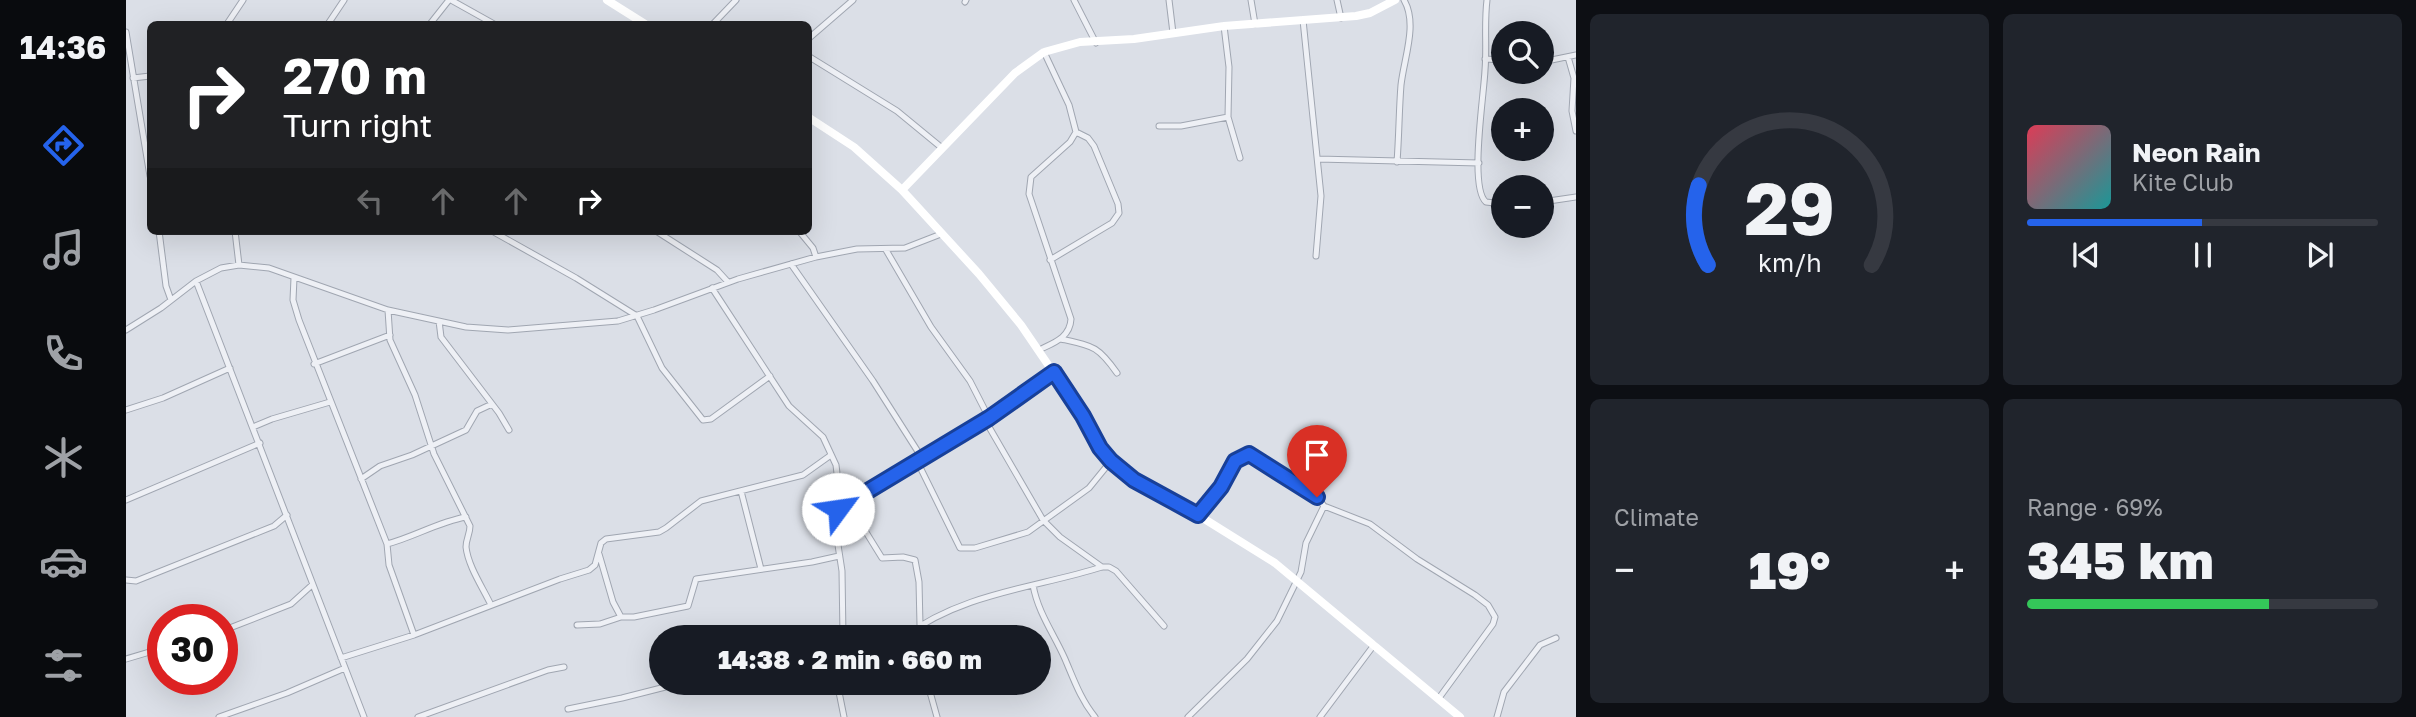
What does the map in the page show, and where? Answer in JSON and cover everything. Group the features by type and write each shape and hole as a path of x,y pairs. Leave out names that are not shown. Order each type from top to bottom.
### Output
{"street":[{"path":"230,21 243,0"},
{"path":"329,21 344,0"},
{"path":"432,21 450,0 488,21"},
{"path":"607,0 640,21"},
{"path":"616,8 623,0"},
{"path":"716,21 736,0"},
{"path":"812,36 853,0"},
{"path":"1074,0 1096,43"},
{"path":"1169,0 1173,33"},
{"path":"1251,0 1255,24"},
{"path":"1336,0 1341,18"},
{"path":"902,190 1015,73 1044,52 1080,42 1096,43 1224,26 1341,18 1370,13 1395,0"},
{"path":"1397,162 1402,84 1409,36 1410,10 1404,0"},
{"path":"1487,0 1479,191 1482,199 1491,204"},
{"path":"1303,20 1321,195 1316,256"},
{"path":"1224,26 1229,67 1228,117 1240,158"},
{"path":"126,33 147,158"},
{"path":"1039,350 1061,339 1071,326 1071,319 1029,194 1029,184 1031,177 1070,142 1076,132 1069,105 1044,52"},
{"path":"1554,60 1576,55"},
{"path":"1568,57 1575,76 1572,111 1576,131"},
{"path":"812,58 897,111 942,148"},
{"path":"1485,59 1491,59"},
{"path":"134,78 147,76"},
{"path":"1159,126 1181,126 1228,117"},
{"path":"812,120 854,147 902,190 979,274 1039,350 1083,416 1100,448 1111,461 1134,480 1198,515 1275,563 1460,717"},
{"path":"1050,260 1112,223 1119,213 1118,204 1094,146 1088,138 1076,132"},
{"path":"1318,159 1479,163"},
{"path":"1554,200 1576,197"},
{"path":"126,330 196,281 221,268 239,265 269,268 388,310 467,327 508,330 594,324 636,316 728,282 816,257 857,249 886,250 918,244 941,234"},
{"path":"160,235 166,286 171,300"},
{"path":"235,235 239,265"},
{"path":"499,235 576,278 636,316 662,368 703,420 711,419 770,376"},
{"path":"662,235 717,270 728,282"},
{"path":"802,235 813,248 816,257"},
{"path":"886,250 931,327 970,381 987,419 1043,520 1060,537 1102,567"},
{"path":"791,264 873,381 919,460 960,548 975,548 1028,532 1089,488 1111,461"},
{"path":"294,278 293,299 314,364 387,544 389,565 414,635"},
{"path":"196,281 364,717"},
{"path":"712,288 789,406 823,437 836,465 839,482 836,532 842,571 842,625"},
{"path":"388,310 395,354 415,395 430,446 466,517 470,533 466,541 468,555 491,605"},
{"path":"439,321 441,337 509,430"},
{"path":"314,364 390,335"},
{"path":"1061,339 1096,348 1117,373"},
{"path":"126,410 163,398 230,368"},
{"path":"838,509 987,419 1054,372"},
{"path":"253,427 330,402"},
{"path":"361,479 380,466 412,455 466,430 477,411 492,404"},
{"path":"126,500 260,443"},
{"path":"1198,515 1221,487 1235,461 1249,454 1317,497 1324,506 1370,524 1417,559 1475,595 1489,606 1495,618 1493,624 1439,698"},
{"path":"341,658 414,635 589,570 595,565 601,543 606,539 659,531 701,501 803,475 831,455"},
{"path":"741,491 761,569"},
{"path":"848,503 882,558 889,560 904,557 915,560 919,582 920,625 970,603 1110,567 1164,626"},
{"path":"1188,717 1247,659 1277,621 1298,580 1306,543 1324,506"},
{"path":"126,580 136,581 230,544 274,526 287,515"},
{"path":"387,544 453,519 466,517"},
{"path":"598,554 613,602 621,617"},
{"path":"577,625 600,624 621,617 634,617 688,606 696,579 812,562 839,555"},
{"path":"1090,571 1092,560"},
{"path":"1033,585 1039,609 1079,692 1095,717"},
{"path":"238,625 292,604 312,586"},
{"path":"1496,717 1504,692 1540,645 1556,638"},
{"path":"1320,717 1374,645"},
{"path":"126,659 147,653"},
{"path":"418,717 548,670 564,667"},
{"path":"219,717 287,693 345,668"},
{"path":"568,709 649,691"},
{"path":"840,695 844,717"},
{"path":"931,695 937,717"}],"route":[{"path":"838,509 989,418 1054,372 1100,448 1118,468 1134,480 1198,515 1242,455 1256,456 1317,497"}]}
